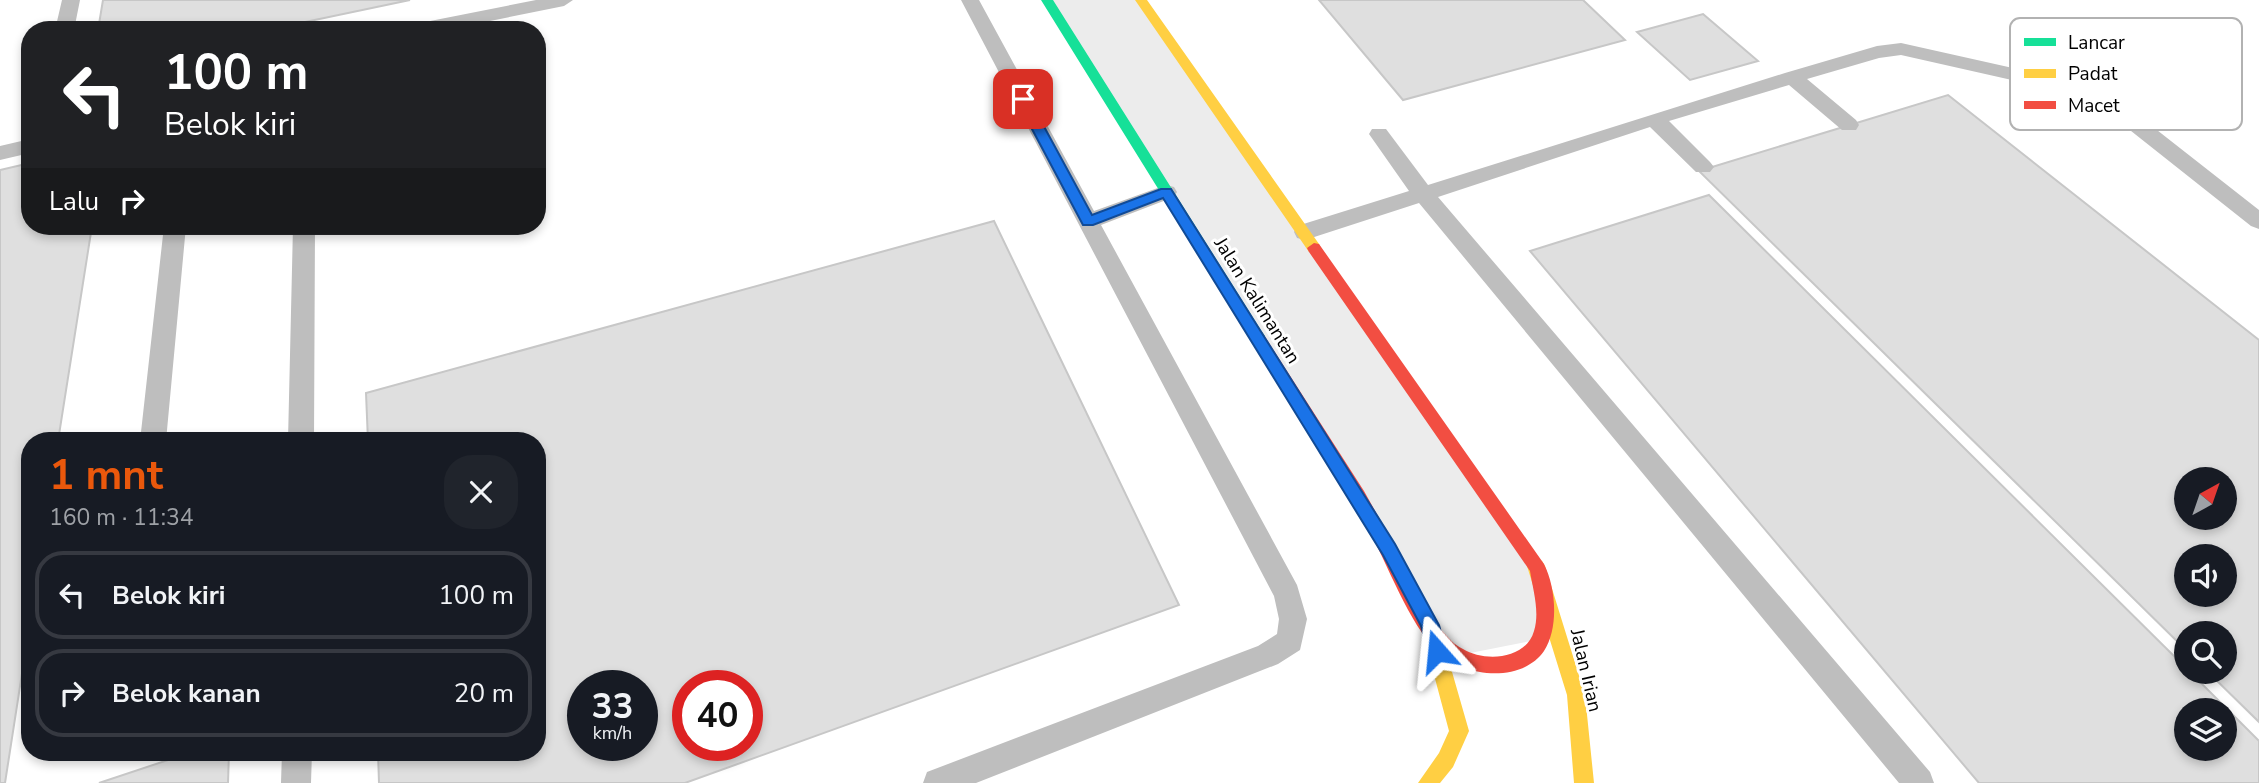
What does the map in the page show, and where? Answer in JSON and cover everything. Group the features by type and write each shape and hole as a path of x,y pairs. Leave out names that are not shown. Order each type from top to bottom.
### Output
{"street":[{"name":"Jalan Kalimantan","path":"1047,0 1389,549 1430,625"},
{"path":"1141,0 1538,569 1545,616 1541,639 1534,648 1511,662 1498,666 1478,664 1455,656 1430,625"},
{"name":"Jalan Irian","path":"1538,569 1576,695 1584,783"},
{"path":"1428,783 1446,760 1459,731 1430,625"}],"lane":[{"path":"66,21 71,0"},
{"path":"460,21 564,0"},
{"path":"938,783 1268,655 1290,641 1293,619 1287,594 970,0"},
{"path":"1304,232 1654,119 1877,52 1900,49 2010,73"},
{"path":"1792,77 1849,125"},
{"path":"1654,119 1703,167"},
{"path":"2143,130 2259,221"},
{"path":"1379,134 1423,194 1919,783"},
{"path":"0,153 21,148"},
{"path":"1088,222 1166,192"},
{"path":"154,432 174,235"},
{"path":"301,432 304,235"},
{"path":"296,783 297,761"}],"shaded area":[{"path":"1047,0 1142,0 1538,569 1541,639 1455,656"}],"building":[{"path":"103,0 410,0 310,21 100,21"},
{"path":"1319,0 1583,0 1625,40 1403,100"},
{"path":"1703,14 1758,61 1690,80 1637,32"},
{"path":"1948,95 2259,340 2259,722 2220,684 2237,684 2237,621 2174,621 2174,638 1699,171"},
{"path":"21,165 21,235 91,235 59,432 21,432 21,680 5,783 0,783 0,170"},
{"path":"1709,195 2174,656 2174,684 2202,684 2216,698 2174,698 2174,761 2237,761 2237,719 2259,741 2259,783 1979,783 1530,251"},
{"path":"994,221 1179,605 763,755 763,670 672,670 672,761 746,761 685,783 379,783 378,761 546,761 546,432 368,432 366,393"},
{"path":"165,761 229,761 228,783 99,783"}],"traffic: fast":[{"path":"1047,0 1257,336"}],"traffic: slow":[{"path":"1141,0 1314,248"},
{"path":"1536,566 1576,695 1584,783"},
{"path":"1428,783 1446,760 1459,731 1431,630"}],"traffic: jam":[{"path":"1314,248 1536,566"},
{"path":"1257,336 1358,496 1421,613 1445,647 1469,661 1484,664 1500,665 1527,656 1537,646 1545,617 1538,569"}],"route":[{"path":"1023,99 1088,222 1166,192 1389,549 1430,625 1437,651"}]}
